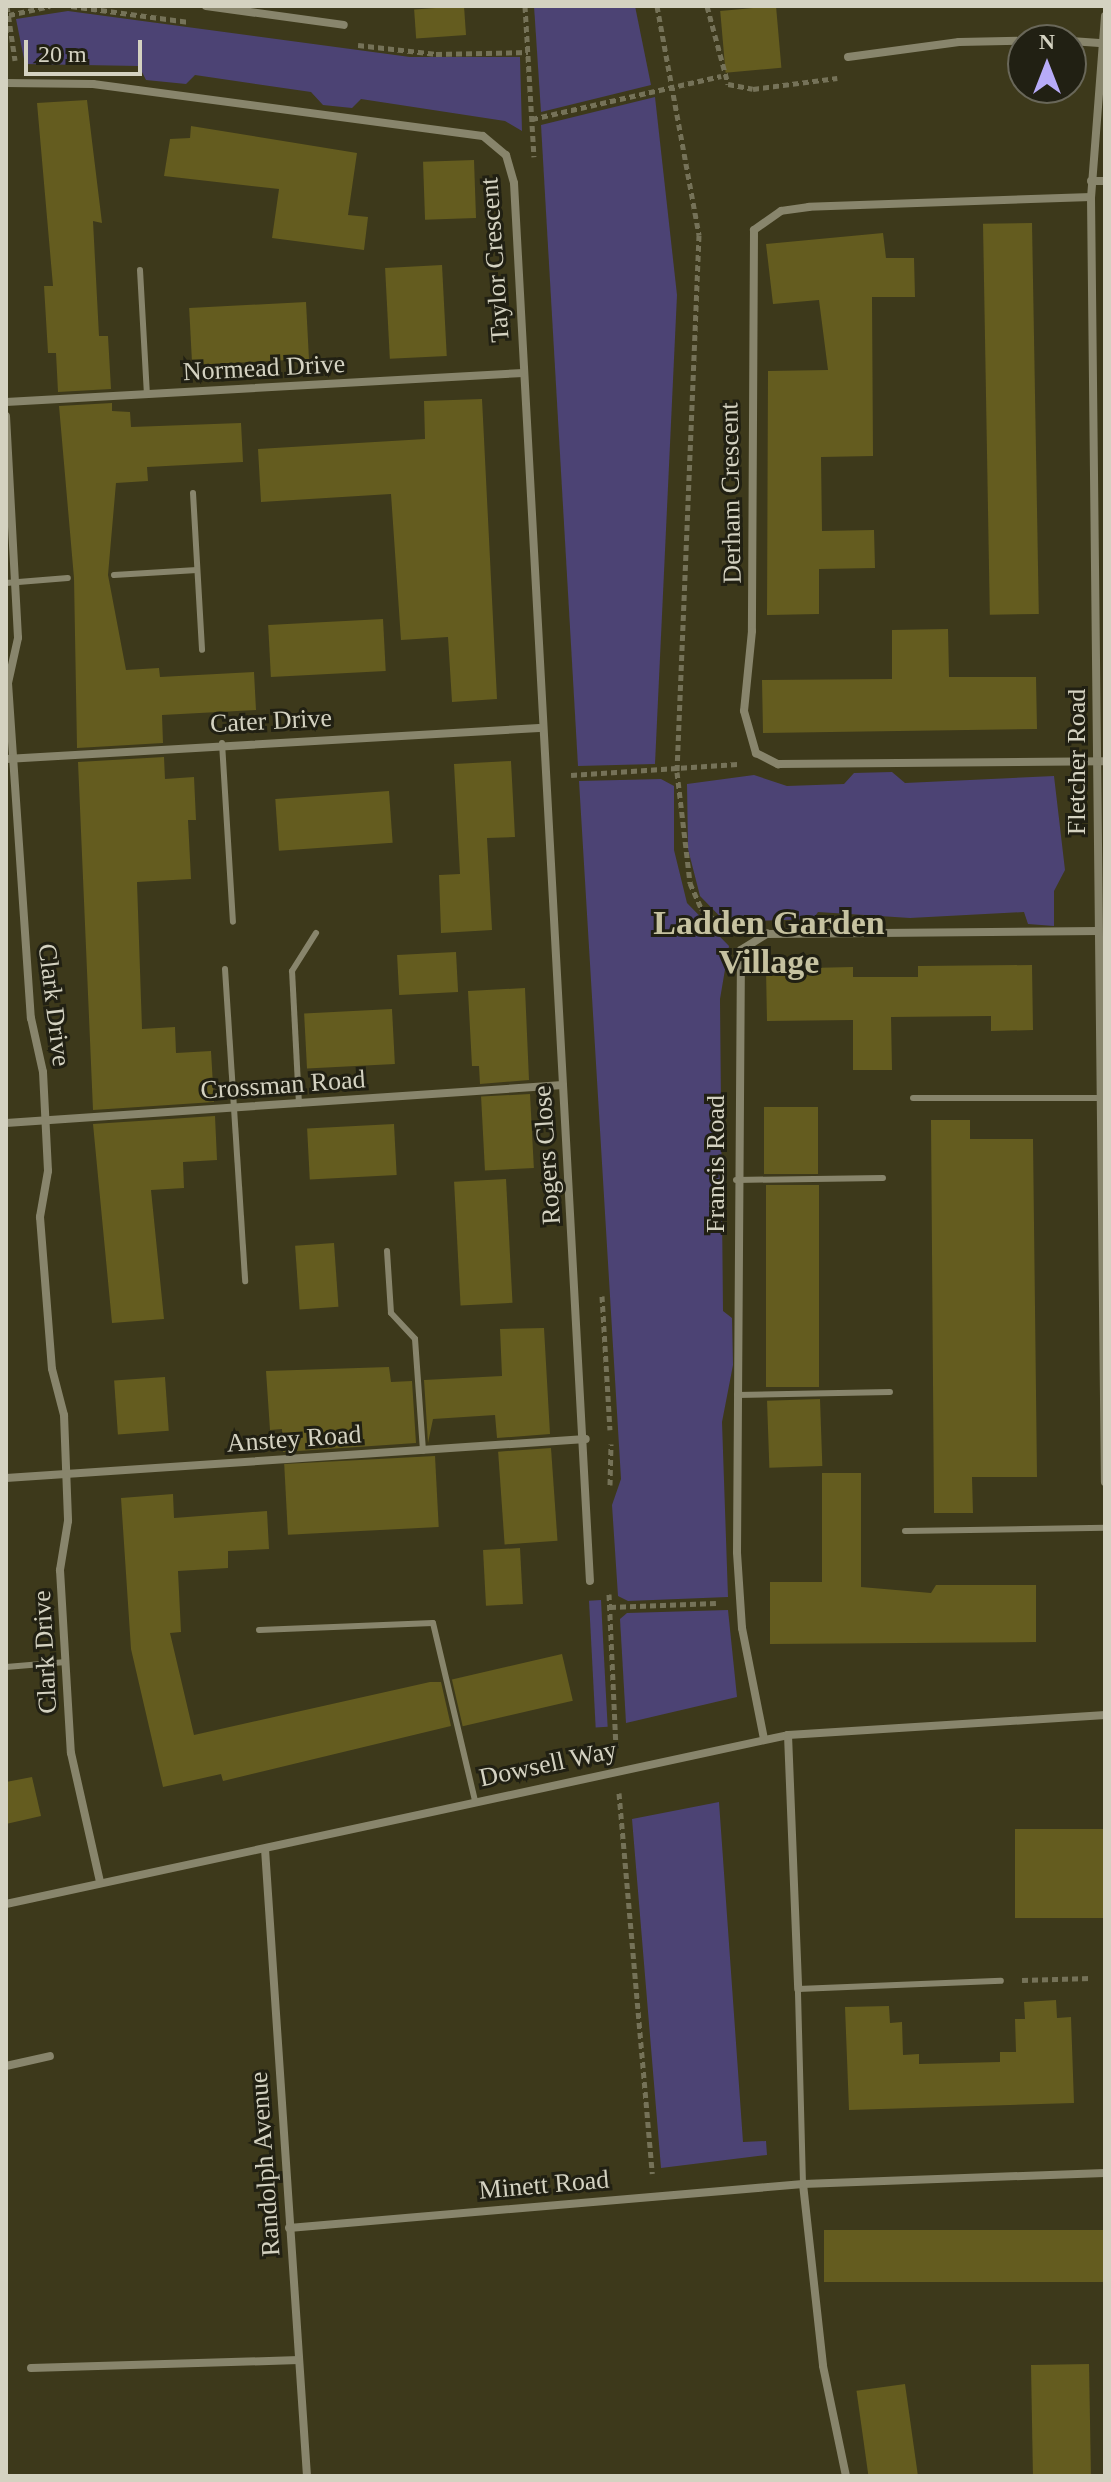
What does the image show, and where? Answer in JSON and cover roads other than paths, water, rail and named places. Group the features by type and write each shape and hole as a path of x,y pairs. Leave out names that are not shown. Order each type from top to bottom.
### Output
{"street":[{"path":"206,6 344,25"},
{"name":"Fletcher Road","path":"1105,16 1091,181 1101,762 1098,931 1105,1482"},
{"path":"848,57 974,41 1007,41"},
{"path":"1087,42 1103,43"},
{"name":"Taylor Crescent","path":"6,83 93,84 483,136 506,155 514,183 539,728"},
{"path":"1091,181 1105,181"},
{"name":"Derham Crescent","path":"1091,197 809,207 781,211 754,230 752,631 744,711 756,753 778,764 1101,762"},
{"name":"Normead Drive","path":"6,402 523,373"},
{"name":"Clark Drive","path":"6,416 18,638 8,683 9,759 45,1120 40,1217 66,1475 60,1570 71,1753 100,1882"},
{"name":"Cater Drive","path":"9,759 222,743 539,728"},
{"name":"Rogers Close","path":"539,728 586,1439 590,1581"},
{"name":"Francis Road","path":"764,1739 740,1602 735,964 746,944 767,934 1098,931"},
{"name":"Crossman Road","path":"6,1123 563,1085"},
{"name":"Anstey Road","path":"6,1478 586,1439"},
{"name":"Dowsell Way","path":"6,1904 764,1739 1105,1715"},
{"path":"788,1735 798,1989"},
{"name":"Randolph Avenue","path":"265,1849 307,2476"},
{"path":"6,2066 50,2056"},
{"name":"Minett Road","path":"289,2228 803,2184 1105,2173"},
{"path":"803,2184 823,2366 846,2476"},
{"path":"31,2368 299,2360"}],"lane":[{"path":"140,270 147,395"},
{"path":"193,493 202,650"},
{"path":"114,575 197,570"},
{"path":"6,583 68,578"},
{"path":"222,743 233,922"},
{"path":"299,1104 292,971 316,933"},
{"path":"225,969 245,1281"},
{"path":"913,1098 1102,1103"},
{"path":"736,1180 883,1178"},
{"path":"387,1251 391,1313 415,1339 423,1451"},
{"path":"737,1395 890,1392"},
{"path":"905,1531 1105,1528"},
{"path":"259,1630 433,1623 475,1800"},
{"path":"6,1667 66,1662"},
{"path":"803,2184 798,1989 1001,1981"}],"district":[{"name":"Ladden Garden Village","path":"769,942"}]}
